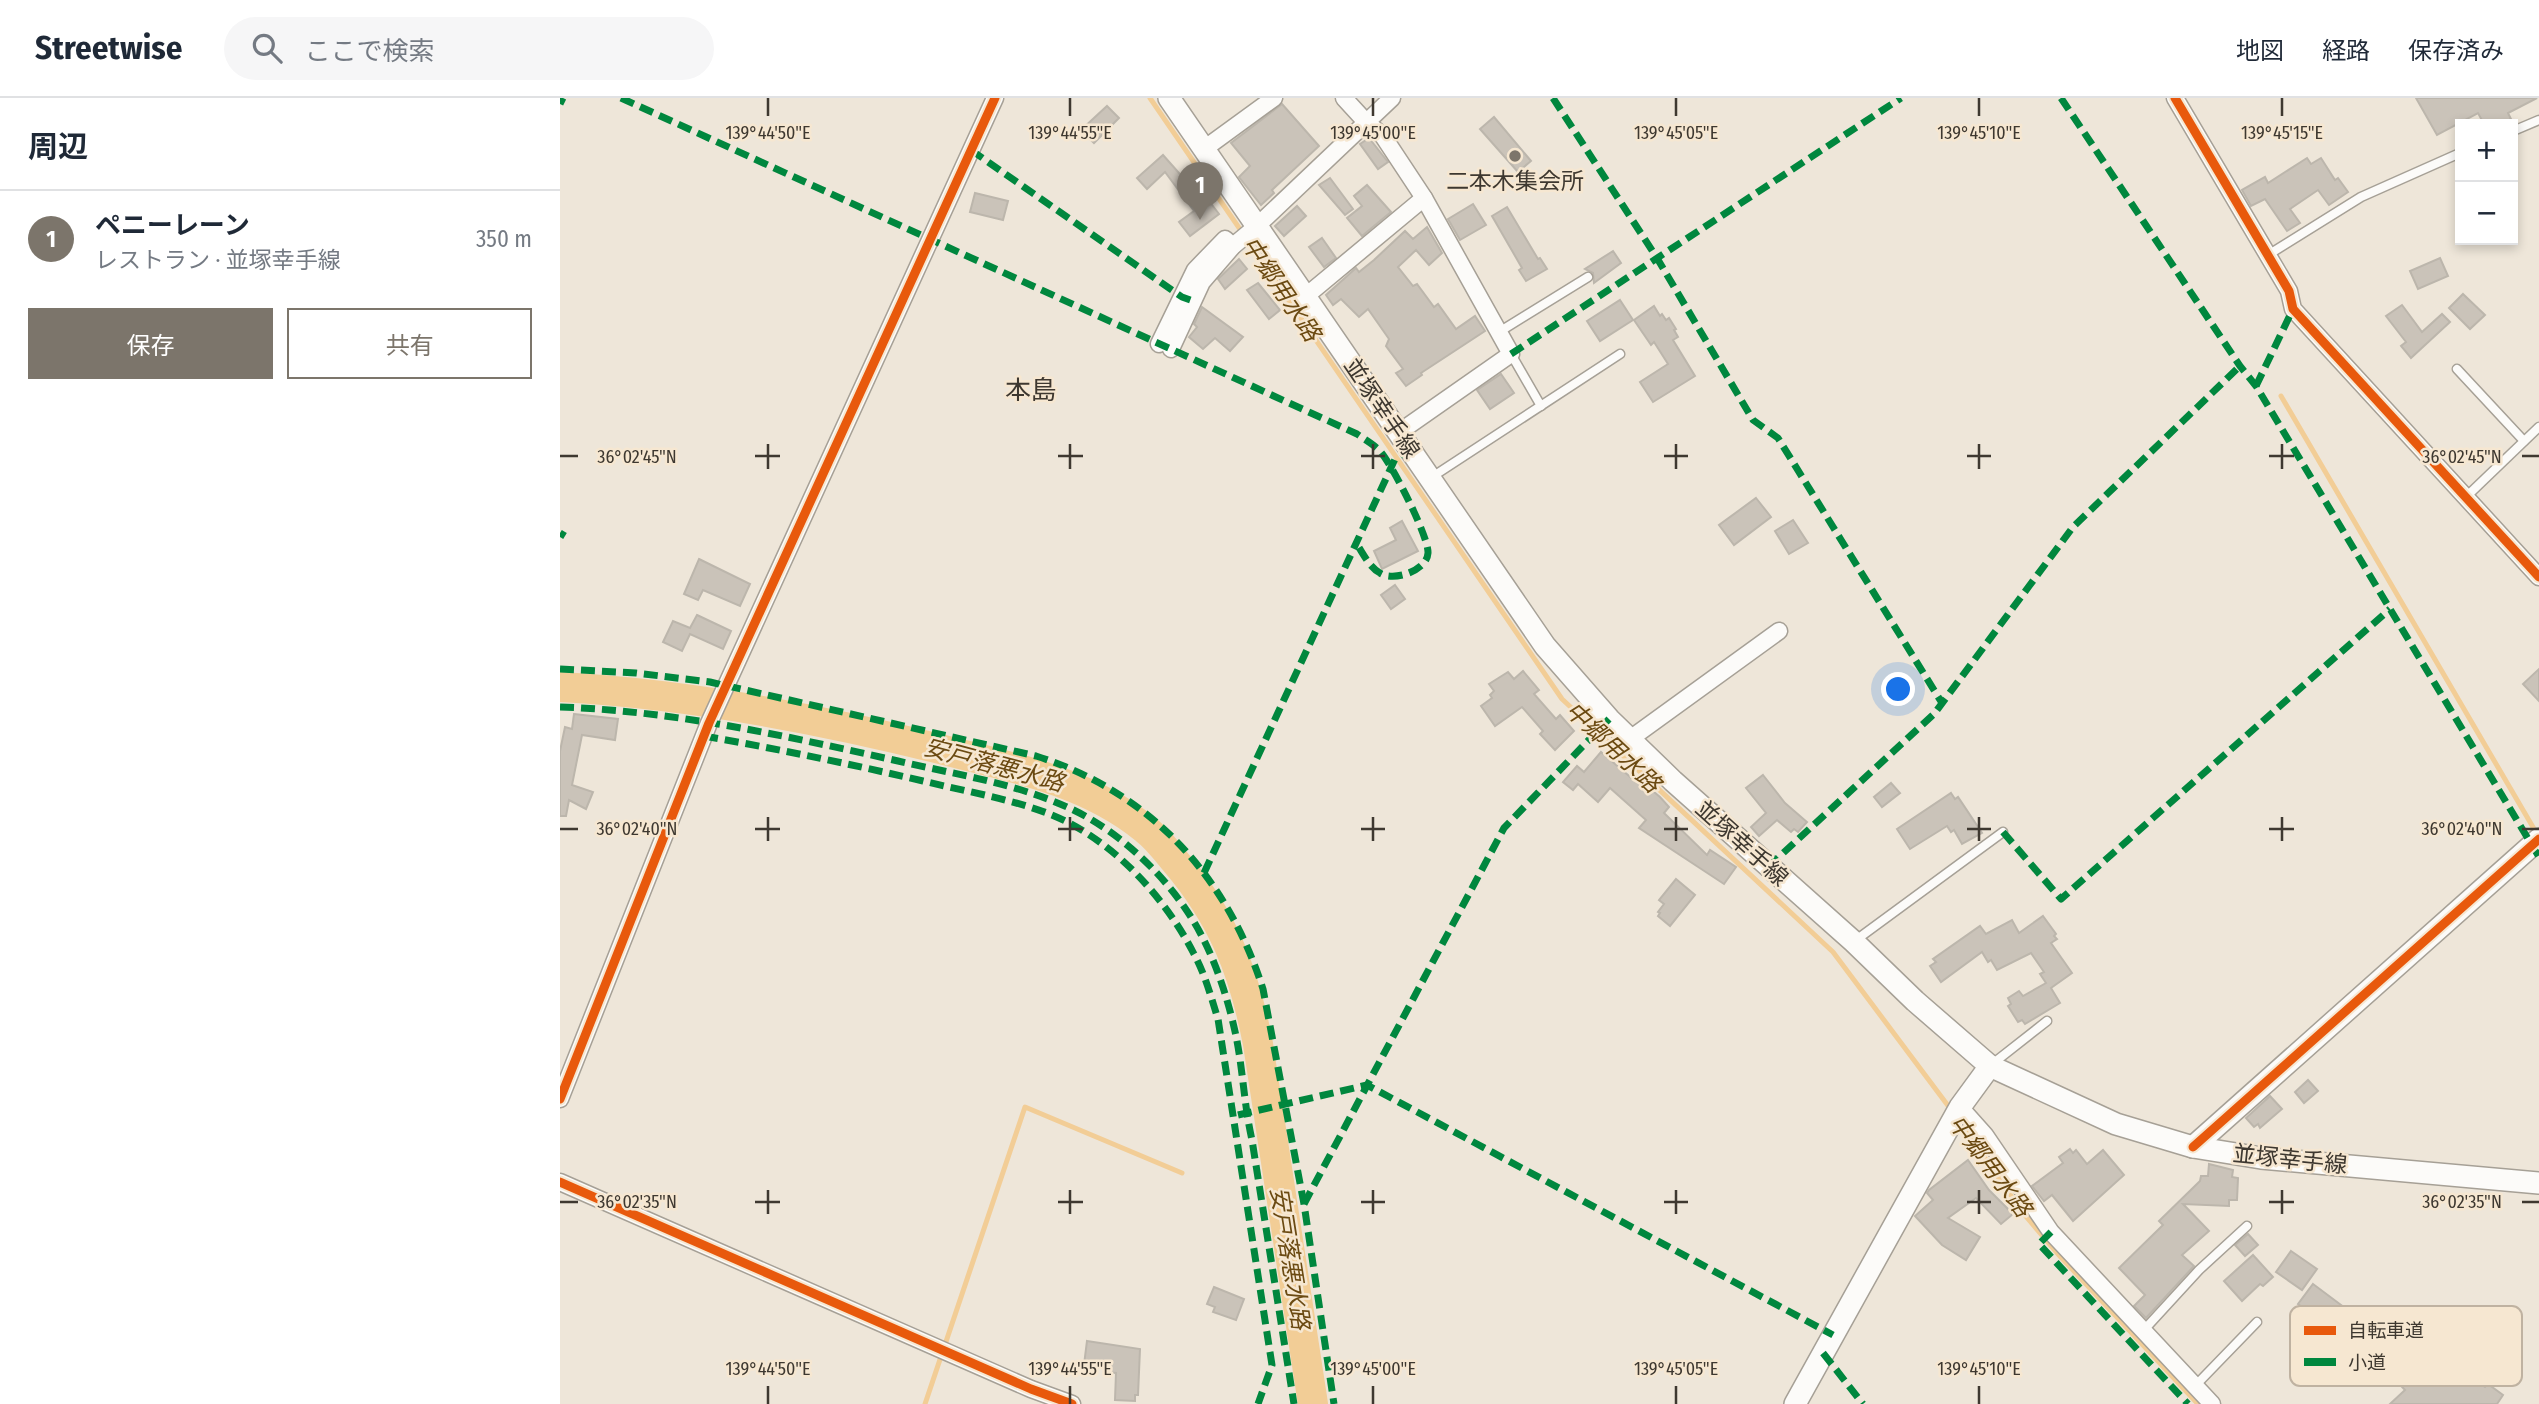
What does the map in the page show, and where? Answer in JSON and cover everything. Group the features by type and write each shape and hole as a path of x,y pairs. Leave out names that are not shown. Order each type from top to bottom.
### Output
{"main road":[{"name":"並塚幸手線","path":"1169,98 1545,646 1630,739 1673,781 1990,1066 2116,1124 2193,1147 2261,1158 2539,1184"},
{"path":"2193,1147 2536,841"},
{"path":"1795,1404 1960,1108 1990,1066"}],"street":[{"path":"560,1099 709,723 995,98"},
{"path":"1204,149 1274,98"},
{"path":"1344,98 1383,136 1424,198 1511,354 1398,433"},
{"path":"1166,347 1202,282 1233,246 1392,98"},
{"path":"2175,98 2289,290 2293,309 2539,577"},
{"path":"1306,296 1424,198"},
{"path":"1630,739 1779,631"},
{"path":"1960,1108 1985,1135 2051,1232 2212,1404"},
{"path":"560,1182 1031,1389 1072,1404"}],"lane":[{"path":"2518,129 2539,120"},
{"path":"2268,255 2361,197 2455,155"},
{"path":"1499,332 1588,277"},
{"path":"1511,354 1541,406"},
{"path":"1429,480 1620,354"},
{"path":"2457,369 2524,441"},
{"path":"2467,496 2539,427"},
{"path":"1854,942 2003,832"},
{"path":"1990,1066 2047,1021"},
{"path":"2143,1331 2199,1270 2246,1226"},
{"path":"2195,1386 2257,1322"}],"building":[{"path":"2416,98 2537,98 2508,113 2511,119 2481,119 2478,113 2467,119 2455,119 2455,125 2437,135"},
{"path":"1282,104 1319,146 1272,190 1274,193 1261,205 1239,177 1250,166 1231,143"},
{"path":"1107,106 1119,118 1094,143 1081,130"},
{"path":"1494,117 1531,161 1518,172 1480,129"},
{"path":"1369,138 1388,162 1378,169 1360,144"},
{"path":"1163,155 1186,181 1196,174 1210,194 1206,197 1219,214 1190,236 1179,222 1194,211 1165,172 1147,189 1137,178"},
{"path":"2307,158 2311,164 2321,158 2335,180 2338,178 2348,192 2329,205 2318,190 2290,209 2300,223 2287,231 2265,199 2251,206 2242,190 2265,177 2268,183"},
{"path":"1330,178 1353,209 1345,215 1319,185"},
{"path":"1367,185 1391,212 1362,236 1347,218 1362,206 1354,196"},
{"path":"975,193 1008,201 1003,220 970,212"},
{"path":"1473,204 1486,225 1460,240 1448,219"},
{"path":"1297,206 1306,216 1284,236 1275,226"},
{"path":"1507,207 1538,259 1540,258 1547,269 1526,281 1519,270 1522,268 1492,216"},
{"path":"1427,227 1442,253 1429,265 1416,250 1398,267 1413,286 1417,284 1434,307 1438,304 1456,329 1475,316 1485,331 1406,386 1396,373 1403,369 1386,346 1389,339 1368,309 1359,317 1341,299 1333,305 1326,295 1356,268 1359,272 1374,260 1405,231 1413,239"},
{"path":"1322,238 1336,258 1324,267 1309,247"},
{"path":"1613,251 1621,263 1594,283 1593,273 1585,269"},
{"path":"2440,258 2448,276 2418,289 2410,271"},
{"path":"1239,259 1247,269 1225,289 1218,279"},
{"path":"1258,283 1280,310 1269,319 1247,290"},
{"path":"2463,294 2485,315 2470,329 2449,308"},
{"path":"1620,300 1633,320 1600,341 1587,321"},
{"path":"2402,305 2422,332 2442,314 2450,322 2411,358 2401,346 2406,342 2386,316"},
{"path":"1654,306 1660,316 1662,314 1666,320 1669,318 1676,329 1674,330 1678,337 1673,340 1695,376 1653,402 1640,382 1668,364 1654,342 1651,345 1634,320"},
{"path":"1202,307 1243,337 1230,351 1215,338 1203,349 1189,337 1197,327 1194,324"},
{"path":"1501,374 1514,393 1490,409 1477,390"},
{"path":"1756,498 1771,517 1734,545 1719,525"},
{"path":"1793,520 1808,543 1789,554 1775,531"},
{"path":"1402,521 1418,551 1382,569 1374,551 1396,540 1390,528"},
{"path":"699,559 750,584 740,606 703,590 698,600 684,594"},
{"path":"1395,585 1405,599 1391,609 1381,595"},
{"path":"697,615 731,631 723,649 690,634 682,651 663,642 673,621 690,628"},
{"path":"2539,669 2539,701 2523,684"},
{"path":"1523,671 1539,690 1534,694 1556,719 1560,715 1574,731 1555,750 1540,734 1543,731 1522,707 1495,726 1481,706 1492,698 1490,695 1494,691 1489,684 1508,672 1514,679"},
{"path":"574,714 618,719 615,740 582,735 572,785 593,792 586,809 569,800 566,816 560,816 560,751 565,727 572,729"},
{"path":"1601,752 1635,781 1637,778 1660,797 1669,807 1664,813 1707,855 1710,850 1736,867 1724,884 1639,828 1646,820 1610,788 1598,802 1578,784 1573,790 1563,782 1577,766 1584,772"},
{"path":"1763,775 1785,803 1807,822 1798,832 1794,829 1791,832 1777,820 1759,836 1751,827 1766,813 1746,788"},
{"path":"1891,783 1900,793 1882,807 1874,797"},
{"path":"1951,793 1955,799 1958,797 1982,833 1962,844 1954,830 1951,832 1947,826 1910,849 1897,829"},
{"path":"1676,879 1695,895 1670,926 1658,916 1664,904 1659,900"},
{"path":"2043,916 2056,934 2054,936 2057,939 2051,943 2072,973 2051,988 2060,1003 2025,1024 2022,1020 2018,1022 2008,1006 2011,1004 2008,998 2019,991 2023,996 2046,983 2040,974 2044,972 2031,953 1997,970 1982,952 1941,982 1930,966 1936,962 1933,959 1980,926 1986,934 2012,920 2019,933"},
{"path":"2308,1080 2318,1091 2304,1103 2295,1092"},
{"path":"2270,1096 2282,1109 2260,1128 2258,1124 2254,1127 2246,1118"},
{"path":"2070,1149 2073,1153 2076,1150 2087,1164 2103,1150 2124,1175 2073,1221 2052,1195 2044,1201 2032,1186 2063,1163 2059,1157"},
{"path":"1968,1160 1989,1190 2013,1214 2001,1224 1976,1198 1948,1218 1980,1237 1966,1260 1942,1245 1915,1216 1933,1200 1927,1193 1929,1190"},
{"path":"2209,1164 2233,1170 2232,1177 2238,1178 2237,1200 2229,1200 2229,1206 2183,1204 2209,1231 2182,1255 2194,1266 2146,1318 2134,1306 2145,1295 2119,1268 2163,1225 2159,1221 2200,1181 2201,1176 2208,1176"},
{"path":"2248,1234 2258,1245 2245,1256 2235,1245"},
{"path":"2291,1251 2317,1269 2302,1290 2276,1272"},
{"path":"2253,1255 2273,1277 2263,1286 2260,1284 2242,1301 2224,1281"},
{"path":"2313,1284 2342,1306 2301,1306 2298,1304"},
{"path":"1214,1287 1244,1299 1236,1320 1213,1312 1215,1307 1207,1304"},
{"path":"1087,1341 1140,1349 1138,1395 1135,1395 1135,1401 1115,1400 1116,1373 1105,1372 1106,1368 1084,1365"},
{"path":"2401,1386 2491,1386 2503,1395 2497,1404 2390,1404 2405,1390"}],"waterway":[{"name":"中郷用水路","path":"1150,98 1562,699 1833,952 1952,1111"},
{"path":"2281,396 2537,834"},
{"name":"安戸落悪水路","path":"560,687 656,695 751,709 846,727 994,762 1073,787 1122,813 1153,836 1206,903 1229,946 1246,992 1258,1044 1313,1404"},
{"path":"925,1404 1025,1107 1182,1173"},
{"name":"中郷用水路","path":"1958,1119 2023,1213 2198,1404"}],"marked path":[{"path":"560,104 563,98"},
{"path":"621,98 1357,434 1385,457 1416,517 1428,553 1416,570 1393,576 1380,573 1373,567 1356,543"},
{"path":"1553,98 1657,258 1753,420 1778,438 1942,703"},
{"path":"1511,354 1901,98"},
{"path":"2061,98 2256,386 2539,857"},
{"path":"971,150 1182,297 1193,301"},
{"path":"2256,386 2293,309"},
{"path":"1768,867 1934,714 2073,527 2240,366"},
{"path":"1204,873 1395,459 1409,449"},
{"path":"560,533 565,536"},
{"path":"2003,832 2061,899 2390,609"},
{"path":"560,669 636,673 710,682 1036,756 1077,772 1114,792 1148,816 1179,844 1205,875 1228,910 1248,948 1263,989 1304,1204 1334,1404"},
{"path":"560,707 603,709 730,726 1005,785 1086,816 1139,855 1183,904 1194,922 1220,977 1229,1007 1294,1404"},
{"path":"1304,1204 1504,828 1609,719"},
{"path":"704,736 787,751 985,795 1047,813 1092,837 1133,870 1151,890 1182,932 1194,954 1218,1019 1272,1365 1258,1404"},
{"path":"1238,1115 1367,1085 1833,1335"},
{"path":"2051,1232 2039,1244 2188,1404"},
{"path":"1823,1353 1863,1404"}],"cycle path":[{"path":"560,1099 709,723 995,98"},
{"path":"2175,98 2289,291 2293,309 2539,577"},
{"path":"2193,1147 2539,839"},
{"path":"560,1182 1031,1389 1072,1404"}],"place":[{"name":"二本木集会所","path":"1515,156"},
{"name":"ペニーレーン","path":"1200,220"}],"district":[{"name":"本島","path":"1031,390"}]}
